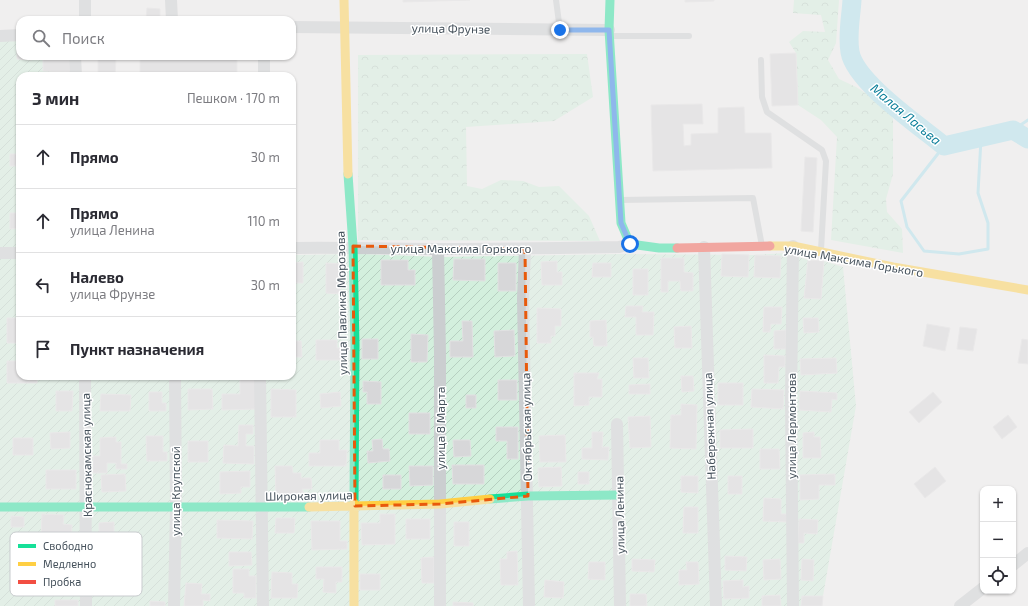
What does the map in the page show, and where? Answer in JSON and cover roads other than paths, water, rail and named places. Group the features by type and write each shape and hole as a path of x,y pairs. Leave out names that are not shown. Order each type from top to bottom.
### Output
{"street":[{"path":"85,0 85,16"},
{"path":"172,0 172,16"},
{"name":"улица Павлика Морозова","path":"344,0 343,27 349,196 353,246 355,345 354,606"},
{"path":"610,0 609,33 619,200 621,223 630,244"},
{"name":"улица Фрунзе","path":"296,27 560,30 609,33"},
{"path":"0,36 16,35"},
{"path":"75,60 76,72"},
{"path":"264,60 264,72"},
{"name":"улица Максима Горького","path":"296,248 353,246 438,249 525,249 619,247 630,244 659,248 793,246 1028,290"},
{"name":"улица Лермонтова","path":"793,246 791,401 793,606"},
{"name":"Набережная улица","path":"704,247 716,606"},
{"name":"улица 8 Марта","path":"438,249 440,353 440,606"},
{"name":"Октябрьская улица","path":"525,249 523,299 529,606"},
{"path":"0,253 16,253"},
{"name":"Краснокамская улица","path":"85,380 87,532"},
{"name":"улица Крупской","path":"174,380 176,506 174,606"},
{"path":"260,380 263,606"},
{"name":"улица Ленина","path":"617,424 620,606"},
{"name":"Широкая улица","path":"0,507 87,508 176,506 261,508 440,504 528,496 619,494"},
{"path":"1016,563 1028,553"},
{"path":"960,606 980,590"},
{"name":"Краснокамская улица","path":"86,596 86,606"}],"lane":[{"path":"556,0 560,30"},
{"path":"609,33 689,36"},
{"path":"760,60 762,97 767,112 822,150 826,162 821,252"},
{"path":"619,200 753,198 762,247"}],"waterway":[{"name":"Малая Ласьва","path":"852,0 849,39 850,52 854,64 863,77 890,103 944,146 1013,130 1028,139"},
{"path":"1013,130 1028,120"},
{"path":"944,146 901,201 907,227 924,251 959,254 988,249 988,223 978,193 981,139"}]}
